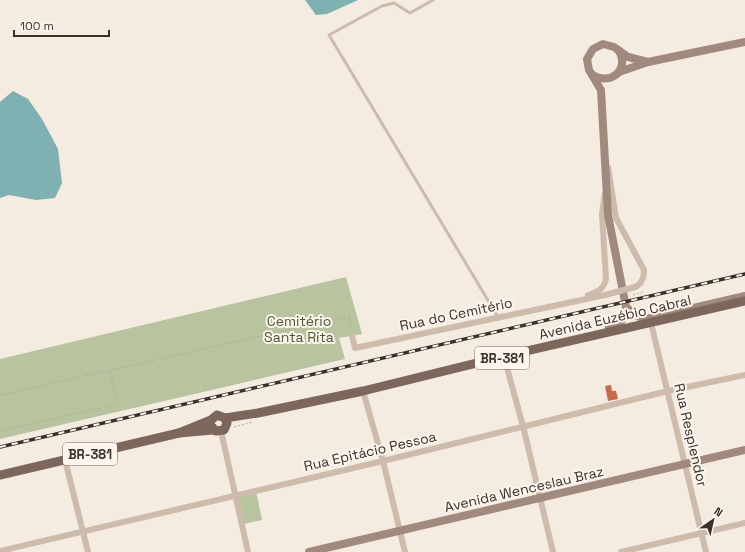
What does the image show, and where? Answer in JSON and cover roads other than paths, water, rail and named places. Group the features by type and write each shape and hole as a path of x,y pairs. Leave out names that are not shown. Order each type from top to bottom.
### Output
{"main road":[{"name":"Avenida Euzébio Cabral","path":"0,475 179,433 222,426 258,413 363,391 522,352 651,324 745,301"},
{"name":"Avenida Euzébio Cabral","path":"179,433 211,420 218,415 222,426"},
{"path":"211,420 210,425 222,426"}],"street":[{"path":"593,75 604,79 648,62 745,42"},
{"path":"522,352 545,343 619,325 624,317 626,308 608,216 601,90 587,65 589,53 593,49 598,46 609,45 628,57 648,62"},
{"path":"601,90 617,74 623,61 618,51"},
{"name":"Rua do Cemitério","path":"352,335 355,348 605,295 635,287 641,283 644,277 644,270 616,218 604,152"},
{"name":"Rua do Cemitério","path":"576,301 597,292 605,286 606,279 602,204 606,190"},
{"path":"626,308 637,316 646,319 745,296"},
{"name":"Rua Resplendor","path":"651,324 706,552"},
{"path":"504,357 523,426 553,552"},
{"name":"Rua Epitácio Pessoa","path":"0,550 235,494 383,461 668,391 745,375"},
{"path":"363,391 383,461 405,552"},
{"path":"222,426 248,552"},
{"name":"Avenida Wenceslau Braz","path":"309,552 745,450"},
{"path":"65,460 88,552"},
{"path":"621,552 745,523"}],"lane":[{"path":"433,0 410,13 394,3 382,6 329,35 499,317"}],"water":[{"path":"305,0 358,0 327,14 316,15"},
{"path":"13,91 28,99 42,119 58,149 62,183 55,198 36,200 9,195 0,198 0,102"}],"railway":[{"path":"0,447 745,274"}],"park label":[{"name":"Cemitério Santa Rita","path":"299,330"}]}
